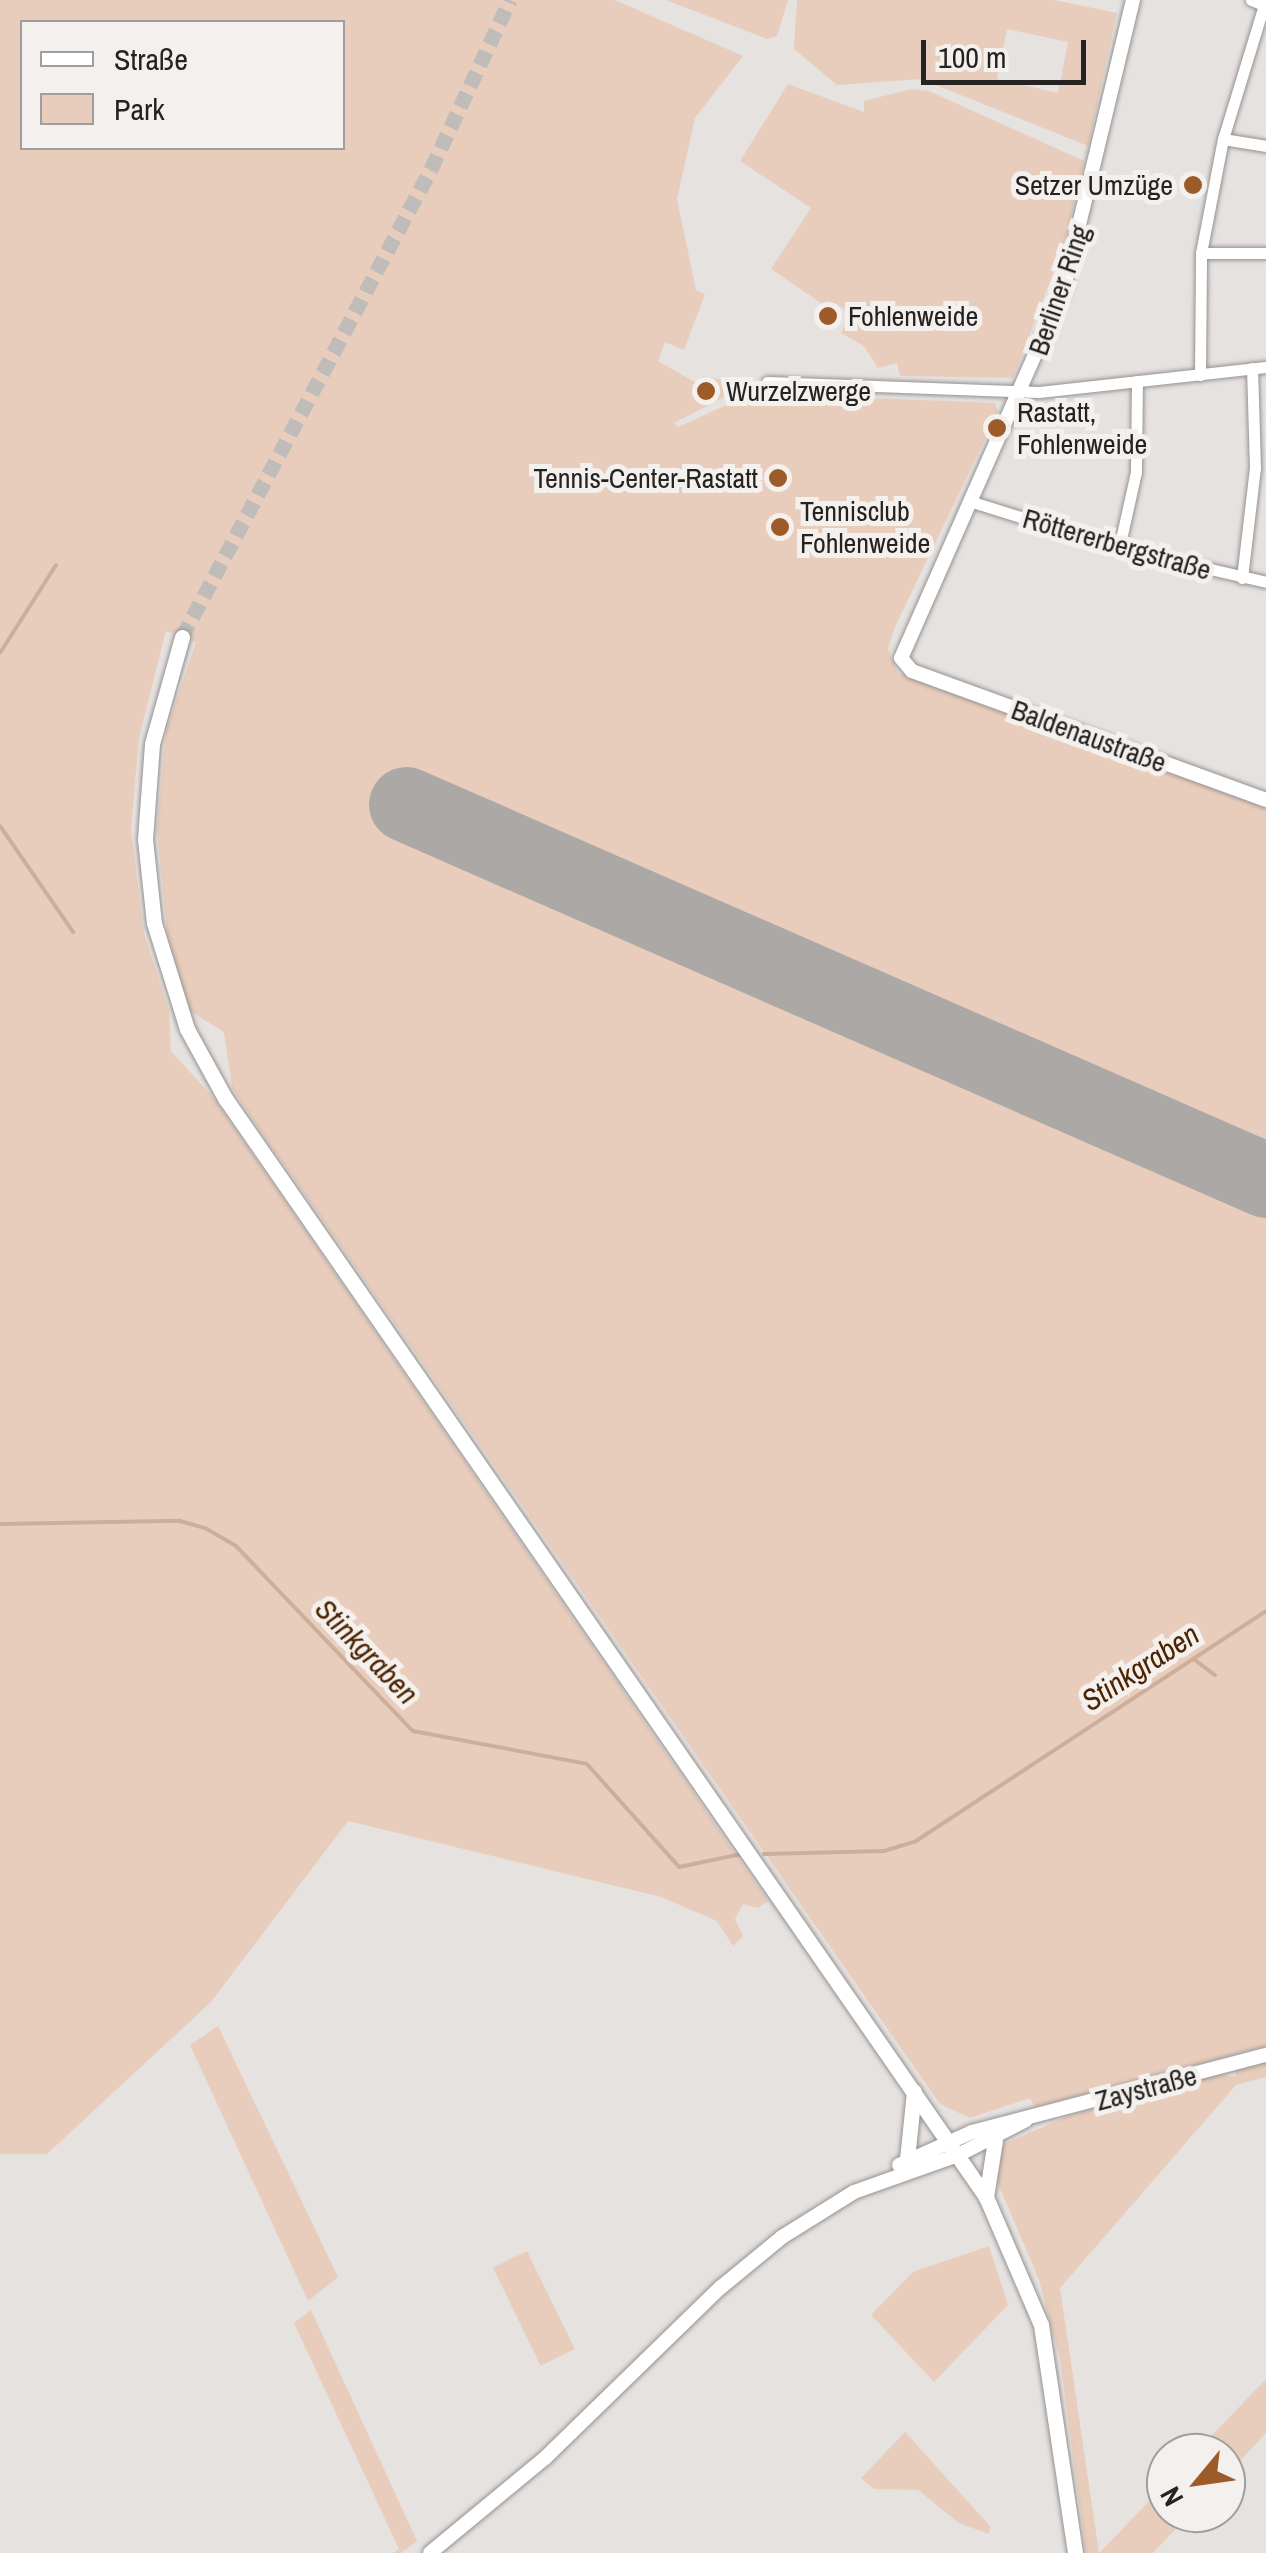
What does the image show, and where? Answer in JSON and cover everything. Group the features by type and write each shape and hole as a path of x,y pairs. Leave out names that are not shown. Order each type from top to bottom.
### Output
{"main road":[{"path":"182,637 152,744 145,839 154,924 174,998 205,1065 986,2197 1026,2278 1041,2325 1075,2553"},
{"path":"907,2159 914,2092"},
{"path":"986,2197 994,2140"}],"street":[{"name":"Berliner Ring","path":"912,672 901,658 903,642 1021,393 1086,211 1133,0"},
{"path":"1200,375 1202,253 1223,139 1265,6 1251,0"},
{"path":"1223,139 1266,146"},
{"path":"1202,253 1266,253"},
{"path":"767,382 1021,393 1266,366"},
{"path":"1242,578 1256,468 1252,368"},
{"path":"1119,548 1136,472 1137,382"},
{"name":"Röttererbergstraße","path":"969,501 1119,548 1266,582"},
{"name":"Baldenaustraße","path":"912,672 1266,800"},
{"name":"Zaystraße","path":"878,2180 907,2159 948,2140 1266,2055"},
{"name":"Zaystraße","path":"878,2180 958,2155 994,2140 1026,2120"},
{"path":"430,2553 546,2458 754,2258 878,2180"}],"green space":[{"path":"0,0 615,0 743,56 695,118 677,199 696,290 705,294 684,350 665,342 658,361 698,384 703,376 748,385 674,423 678,427 753,393 766,407 773,394 995,403 998,412 895,627 888,649 898,673 1266,808 1266,2046 1035,2107 1030,2098 970,2118 940,2104 255,1123 232,1088 224,1032 190,1011 167,932 157,829 166,731 196,642 166,631 139,738 131,829 144,934 169,1010 171,1051 213,1097 768,1901 758,1908 743,1904 735,1919 743,1936 733,1946 717,1921 661,1897 348,1821 211,2002 47,2154 0,2154"},
{"path":"666,0 788,0 777,36 767,39"},
{"path":"797,0 1054,0 1117,13 1088,146 921,79 837,85 794,49","holes":["1007,29 1068,42 1058,93 997,79"]},
{"path":"788,84 864,112 864,101 911,89 929,91 1084,161 1065,242 1013,378 900,376 897,363 878,368 864,346 841,333 852,314 835,303 830,309 771,269 811,208 740,161"},
{"path":"218,2026 338,2277 308,2301 190,2045"},
{"path":"1266,2059 1266,2077 1236,2085 1060,2288 1099,2553 1086,2553 1060,2359 1039,2280 996,2179 997,2153 1006,2143 1068,2116 1214,2074 1236,2077 1236,2067"},
{"path":"989,2246 1008,2305 934,2382 871,2315 913,2272"},
{"path":"527,2251 575,2349 541,2366 493,2268"},
{"path":"311,2310 417,2541 401,2553 393,2553 399,2549 294,2323"},
{"path":"1266,2379 1266,2433 1246,2454 1246,2433 1214,2433"},
{"path":"905,2432 990,2526 989,2534 959,2523 918,2490 874,2489 861,2478"},
{"path":"1146,2505 1146,2533 1172,2533 1153,2553 1099,2553"}],"waterway":[{"path":"0,653 56,565"},
{"path":"0,826 73,932"},
{"name":"Stinkgraben","path":"0,1524 180,1521 205,1528 235,1545 413,1731 587,1764 679,1867 742,1854"},
{"name":"Stinkgraben","path":"764,1854 884,1851 916,1841 1266,1611"},
{"path":"1195,1660 1215,1675"}],"taxiway":[{"path":"1252,1174 1266,1173"}],"runway":[{"path":"406,804 1266,1180"}],"tunnel":[{"path":"182,637 431,169 510,0"}],"place":[{"name":"Setzer Umzüge","path":"1193,185"},
{"name":"Fohlenweide","path":"828,316"},
{"name":"Wurzelzwerge","path":"706,391"},
{"name":"Rastatt, Fohlenweide","path":"997,428"},
{"name":"Tennis-Center-Rastatt","path":"778,478"},
{"name":"Tennisclub Fohlenweide","path":"780,527"}]}
